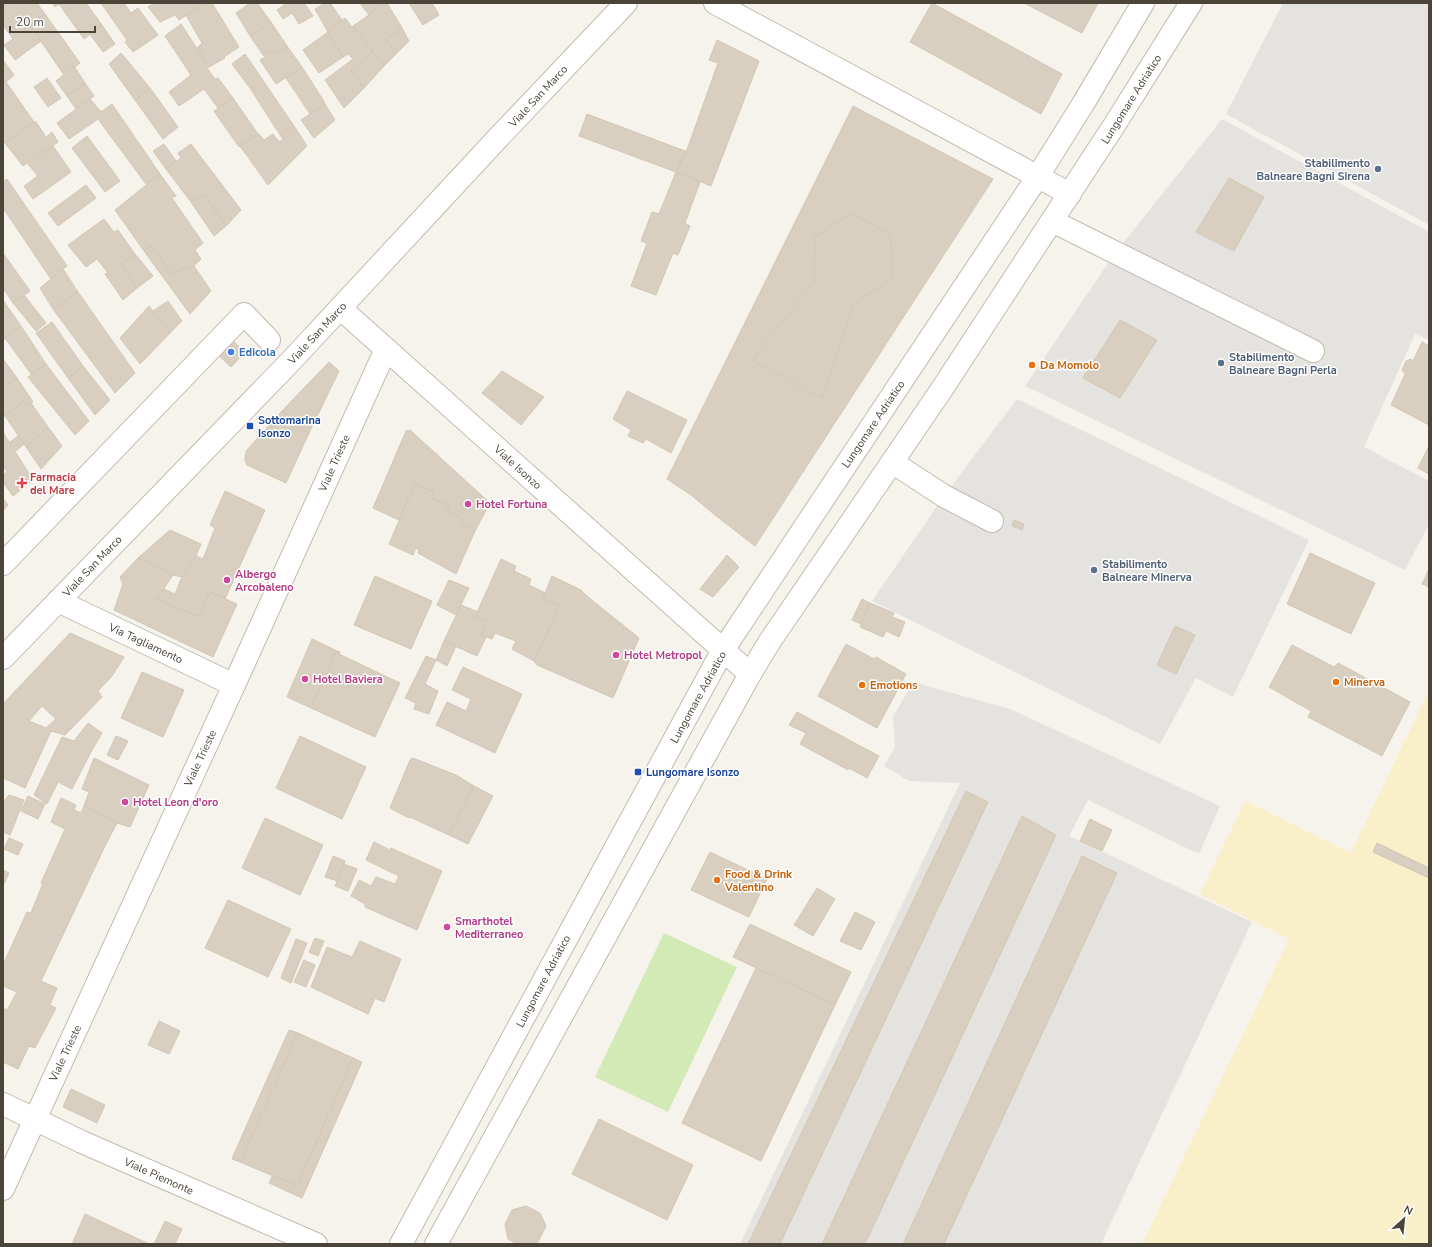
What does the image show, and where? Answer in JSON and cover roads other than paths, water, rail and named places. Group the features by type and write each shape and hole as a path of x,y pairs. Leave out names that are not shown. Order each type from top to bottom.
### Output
{"street":[{"name":"Viale San Marco","path":"3,658 291,361 497,139 626,3"},
{"path":"715,3 1070,194"},
{"name":"Lungomare Adriatico","path":"401,1244 724,650 1038,176 1143,3"},
{"name":"Lungomare Adriatico","path":"436,1244 750,674 770,641 892,462 1070,194 1190,3"},
{"path":"1052,221 1313,351"},
{"name":"Viale Isonzo","path":"340,308 750,674"},
{"path":"3,564 244,314 269,340"},
{"name":"Viale Trieste","path":"3,1189 386,349"},
{"path":"892,462 944,496 992,521"},
{"name":"Via Tagliamento","path":"58,601 234,685"},
{"name":"Viale Piemonte","path":"3,1104 82,1142 316,1244"}],"place":[{"name":"Stabilimento Balneare Bagni Sirena","path":"1378,169"},
{"name":"Edicola","path":"231,352"},
{"name":"Stabilimento Balneare Bagni Perla","path":"1221,363"},
{"name":"Da Momolo","path":"1032,365"},
{"name":"Sottomarina Isonzo","path":"250,426"},
{"name":"Farmacia del Mare","path":"22,483"},
{"name":"Hotel Fortuna","path":"468,504"},
{"name":"Stabilimento Balneare Minerva","path":"1094,570"},
{"name":"Albergo Arcobaleno","path":"227,580"},
{"name":"Hotel Metropol","path":"616,655"},
{"name":"Hotel Baviera","path":"305,679"},
{"name":"Minerva","path":"1336,682"},
{"name":"Emotions","path":"862,685"},
{"name":"Lungomare Isonzo","path":"638,772"},
{"name":"Hotel Leon d'oro","path":"125,802"},
{"name":"Food & Drink Valentino","path":"717,880"},
{"name":"Smarthotel Mediterraneo","path":"447,927"}]}
